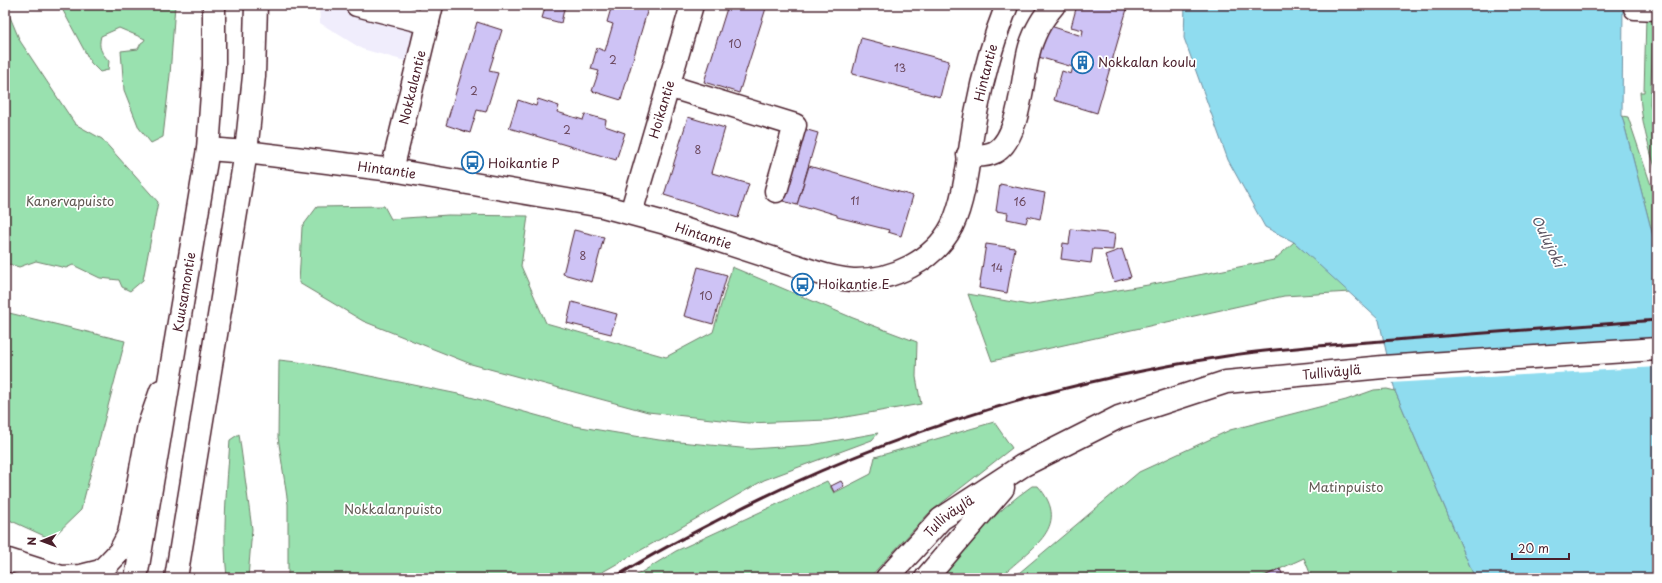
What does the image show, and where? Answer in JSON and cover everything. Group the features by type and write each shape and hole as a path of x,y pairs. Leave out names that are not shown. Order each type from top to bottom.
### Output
{"main road":[{"name":"Kuusamontie","path":"136,578 177,343 208,150 214,66 214,5"},
{"path":"176,578 246,152 254,76 256,5"},
{"path":"357,5 430,14"},
{"name":"Hoikantie","path":"631,213 692,5"},
{"name":"Hintantie","path":"208,150 246,152 392,170 602,206 631,213 837,278 872,279 908,268 926,256 941,242 952,225 960,199 986,71 1007,5"},
{"path":"968,155 980,156 996,151 1007,140 1017,118 1023,78 1030,48 1039,23 1054,5"},
{"path":"1635,8 1657,9"},
{"name":"Nokkalantie","path":"392,170 430,14"},
{"path":"668,86 795,126 776,191"},
{"path":"5,559 61,577 81,576 101,571 120,551 129,534 150,425 177,343"},
{"name":"Tulliväylä","path":"887,578 941,519 1022,466 1119,417 1226,382 1383,367 1657,350"},
{"name":"Tulliväylä","path":"926,578 958,538 1022,466"},
{"path":"184,528 187,578"},
{"path":"5,567 24,578"}],"shaded area":[{"path":"319,5 420,5 409,62 362,49 320,23"},
{"path":"1654,5 1657,5 1657,128 1650,104"}],"green space":[{"name":"Kanervapuisto","path":"5,5 20,41 75,124 102,139 158,202 143,280 130,291 122,287 119,280 100,278 73,265 66,268 36,261 19,267 5,263"},
{"path":"60,5 175,5 170,75 163,137 151,143 139,128 124,90 121,51 138,49 145,39 119,28 101,36 101,50 109,61 108,70 100,72 91,63"},
{"path":"1646,17 1657,18 1657,36 1653,36 1650,104 1657,128 1657,173 1646,133 1640,92 1644,92"},
{"path":"1622,116 1628,117 1657,203 1657,252"},
{"path":"384,206 391,219 448,215 528,216 521,266 546,323 666,357 713,332 732,267 853,318 917,342 916,377 921,404 828,420 748,423 648,412 471,364 363,321 299,283 302,227 317,207"},
{"path":"1294,242 1350,292 1284,296 992,361 968,294 1029,305 1148,285 1274,260"},
{"path":"5,312 125,341 81,510 51,539 5,518"},
{"name":"Nokkalanpuisto","path":"279,360 306,363 463,395 575,426 659,440 751,449 811,445 878,433 872,440 764,480 592,578 290,578 288,576 288,504 278,437"},
{"name":"Matinpuisto","path":"1387,389 1395,391 1475,578 1312,578 1304,558 1260,578 1013,578 1139,472 1230,430 1346,400 1374,390"},
{"path":"994,422 1012,448 929,513 869,578 632,578 676,551 827,481 834,493 871,474 875,457"},
{"path":"239,434 252,529 248,578 227,578 225,526 230,440"},
{"path":"1032,486 1038,486 1048,501 1051,515 1049,527 1043,538 1033,548 1000,578 940,578 961,552 994,517"}],"water":[{"name":"Oulujoki","path":"1185,5 1623,5 1622,116 1657,252 1657,578 1475,578 1395,391 1379,320 1294,242 1265,227 1228,160 1184,38"}],"pier":[{"path":"1657,349 1657,367 1391,383 1387,367"}],"building":[{"path":"546,5 565,5 561,23 542,18"},
{"path":"612,5 649,5 621,100 592,91 599,71 591,69 597,48 605,51 613,24 607,22"},
{"path":"728,5 767,5 739,93 704,82"},
{"name":"Nokkalan koulu","path":"1077,5 1112,5 1127,9 1097,113 1054,100 1062,71 1071,74 1073,67 1035,56 1044,24 1082,36 1083,30 1071,27"},
{"path":"477,22 502,30 489,71 498,73 486,112 477,110 470,133 446,125"},
{"path":"861,38 949,61 940,97 852,74"},
{"path":"538,99 559,106 557,112 583,120 585,114 606,120 605,126 625,133 616,160 509,128 518,100 536,106"},
{"path":"688,117 725,128 712,173 749,184 738,218 664,195"},
{"path":"804,129 818,133 797,205 783,201"},
{"path":"809,166 913,196 901,236 888,232 889,230 837,217 837,215 811,207 810,209 797,205"},
{"path":"1000,184 1045,193 1040,219 1028,216 1026,223 1007,219 1008,213 996,211"},
{"path":"1071,229 1115,234 1113,250 1093,249 1091,263 1061,259 1063,243 1069,244"},
{"path":"574,230 604,237 592,282 563,274"},
{"path":"986,244 1015,248 1007,293 979,288"},
{"path":"1122,249 1131,277 1114,282 1105,255"},
{"path":"698,267 727,275 713,324 684,316"},
{"path":"572,302 617,314 611,334 567,323"},
{"path":"841,481 844,486 834,492 831,486"},
{"path":"1280,569 1284,578 1260,578"}],"railway":[{"path":"614,578 714,522 836,464 899,440 1028,398 1160,367 1271,350 1657,320"}],"place":[{"name":"Nokkalan koulu","path":"1083,62"},
{"name":"Hoikantie P","path":"473,163"},
{"name":"Hoikantie E","path":"802,284"}]}
